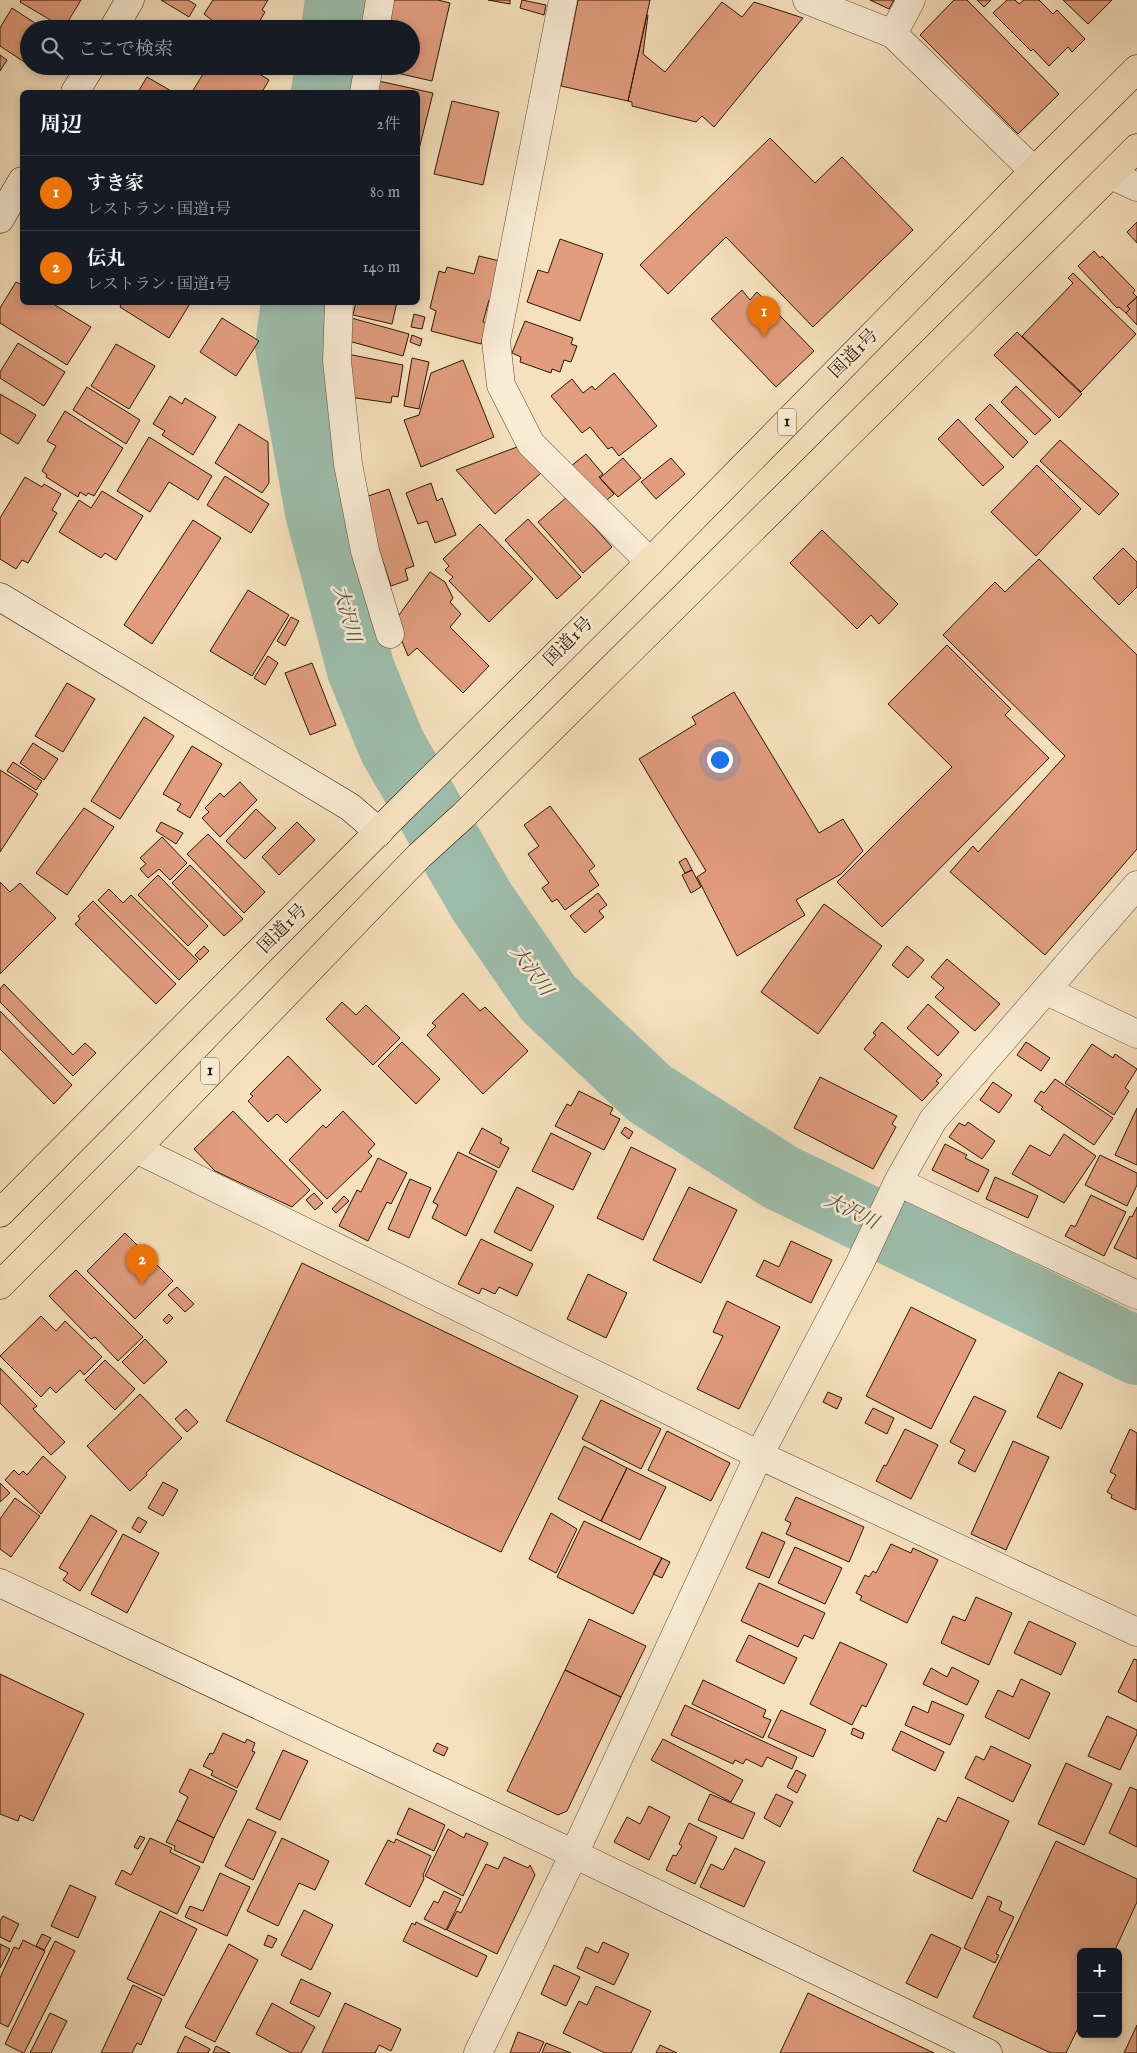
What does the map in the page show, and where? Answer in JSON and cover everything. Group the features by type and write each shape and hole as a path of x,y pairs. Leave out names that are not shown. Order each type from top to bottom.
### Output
{"highway":[{"name":"国道1号","path":"0,1213 650,562 1034,171 1137,69"},
{"name":"1","path":"0,1285 136,1149 419,856 464,815 1137,148"}],"street":[{"path":"118,20 130,0"},
{"path":"377,20 380,0"},
{"path":"563,0 496,341 501,385 531,444 650,562"},
{"path":"807,0 894,34 1034,171"},
{"path":"894,34 911,0"},
{"path":"76,90 85,75"},
{"path":"364,90 367,75"},
{"path":"1111,175 1137,187"},
{"path":"0,219 20,184"},
{"path":"339,305 337,361 348,464 365,551 390,634"},
{"path":"0,596 350,807 388,823"},
{"path":"478,2053 574,1854 759,1455 859,1265 898,1182 933,1120 1137,886"},
{"path":"1047,991 1137,1034"},
{"path":"136,1149 759,1455 1137,1632"},
{"path":"898,1182 1137,1295"},
{"path":"0,1583 574,1854 988,2053"}],"building":[{"path":"21,0 81,0 69,20 50,20 20,2"},
{"path":"161,0 188,0 196,5 189,17"},
{"path":"213,0 268,0 262,10 265,12 260,20 212,20 204,14"},
{"path":"391,0 438,0 450,3 432,81 406,75 420,75 420,20 386,20"},
{"path":"488,0 510,0 510,4"},
{"path":"522,0 546,5 544,15 520,8"},
{"path":"578,0 650,0 628,101 561,86"},
{"path":"870,0 894,0 889,9"},
{"path":"954,0 967,0 1059,94 1018,134 920,35"},
{"path":"977,0 991,0 984,7"},
{"path":"1007,0 1015,0 1019,4 1024,0 1039,0 1053,14 1057,10 1085,39 1072,52 1068,47 1049,66 993,13"},
{"path":"1063,0 1112,0 1088,24"},
{"path":"722,2 742,17 754,2 803,18 714,127 702,116 696,122 632,106 632,102 628,101 647,15 643,54 665,72"},
{"path":"12,8 30,20 20,20 20,59 0,46 0,28"},
{"path":"0,55 7,60 0,71"},
{"path":"202,75 261,75 269,80 263,90 193,90"},
{"path":"147,77 170,90 139,90"},
{"path":"374,80 419,90 372,90"},
{"path":"420,90 433,93 420,145"},
{"path":"452,101 499,112 483,185 434,174"},
{"path":"770,138 815,183 842,157 913,230 813,327 726,237 668,294 640,265"},
{"path":"1137,222 1137,243 1127,232"},
{"path":"560,239 603,254 580,321 527,302 538,270 548,273"},
{"path":"1094,251 1100,258 1102,256 1135,290 1133,293 1137,297 1127,306 1130,309 1126,313 1119,307 1117,308 1078,266"},
{"path":"479,256 504,262 494,301 489,300 483,322 487,323 481,344 431,331 436,311 430,308 439,271 445,273 447,267 474,274"},
{"path":"1073,273 1136,334 1081,392 1022,336 1073,283 1068,278"},
{"path":"16,282 20,284 20,305 55,305 91,327 67,365 0,323 0,308"},
{"path":"742,290 750,300 757,292 814,351 776,387 711,319"},
{"path":"1137,297 1137,325 1126,313 1130,309 1127,306"},
{"path":"121,305 189,305 169,338 120,307"},
{"path":"355,305 396,305 392,324 353,315"},
{"path":"414,314 425,317 422,329 411,327"},
{"path":"344,316 409,334 403,356 345,340"},
{"path":"222,318 259,341 236,376 200,352"},
{"path":"525,321 573,338 571,344 577,346 571,362 564,360 560,372 552,369 551,373 520,362 521,357 512,353"},
{"path":"1017,332 1082,394 1059,418 994,355"},
{"path":"412,335 422,339 420,346 410,342"},
{"path":"18,343 65,372 44,406 0,378 0,372"},
{"path":"116,344 155,366 129,409 91,386"},
{"path":"347,354 403,365 398,397 392,396 391,403 349,397"},
{"path":"412,358 429,362 419,409 404,406"},
{"path":"463,360 494,437 421,467 404,420 419,415 431,373"},
{"path":"614,373 657,426 619,456 612,447 608,449 590,427 582,433 551,396 572,379 583,393 592,386 595,390"},
{"path":"1016,386 1051,420 1035,435 1001,402"},
{"path":"87,387 140,420 126,444 73,410"},
{"path":"0,394 36,415 18,444 0,433"},
{"path":"170,396 182,404 185,398 216,417 193,455 162,435 165,431 153,424"},
{"path":"990,404 1028,442 1013,458 975,419"},
{"path":"65,411 123,448 94,496 88,493 86,496 80,492 78,497 46,477 47,475 42,471 56,446 47,441"},
{"path":"958,419 1004,467 983,486 938,439"},
{"path":"239,424 268,442 269,483 262,493 215,463"},
{"path":"149,437 212,476 198,500 169,482 150,512 117,491"},
{"path":"1060,440 1119,494 1099,515 1040,461"},
{"path":"517,447 541,473 495,514 456,470"},
{"path":"586,454 603,474 599,477 614,494 602,504 570,467"},
{"path":"623,458 641,478 618,497 600,478"},
{"path":"671,458 685,474 656,499 641,482"},
{"path":"1037,465 1081,509 1036,556 991,512"},
{"path":"225,476 269,504 251,533 207,505"},
{"path":"25,477 42,487 44,484 61,494 52,510 57,513 28,563 22,560 16,569 0,559 0,518"},
{"path":"431,483 437,501 442,498 456,535 435,543 427,521 418,524 406,493"},
{"path":"389,489 414,566 405,569 408,580 391,586 362,498"},
{"path":"102,491 143,516 116,560 105,553 101,558 59,532 79,500 91,508"},
{"path":"567,497 612,547 583,573 538,522"},
{"path":"528,519 581,577 557,599 505,540"},
{"path":"193,520 221,538 152,644 124,625"},
{"path":"480,524 533,579 489,622 449,581 453,577 445,570 449,566 443,559"},
{"path":"822,530 898,604 879,624 871,615 857,629 790,563"},
{"path":"1123,548 1137,562 1137,587 1119,605 1093,578"},
{"path":"1039,559 1137,655 1137,849 1045,955 950,872 973,846 978,852 1065,756 943,635 995,582 1005,592"},
{"path":"430,572 445,582 453,598 450,602 461,614 450,627 489,666 463,693 417,648 408,656 394,622"},
{"path":"248,590 289,615 252,676 210,651"},
{"path":"291,617 299,621 285,646 277,641"},
{"path":"947,645 1011,709 1005,715 1049,758 882,927 837,882 952,767 888,704"},
{"path":"268,656 278,663 265,685 254,678"},
{"path":"312,663 336,725 310,735 285,673"},
{"path":"67,683 95,699 63,752 35,736"},
{"path":"734,692 819,833 843,819 863,851 841,874 796,900 805,915 737,956 697,877 706,871 639,759 696,724 692,717"},
{"path":"144,717 174,736 120,819 91,801"},
{"path":"33,743 58,759 44,780 20,763"},
{"path":"192,746 222,764 190,818 177,810 181,804 163,794"},
{"path":"13,762 42,781 36,790 7,771"},
{"path":"0,770 38,794 0,852"},
{"path":"240,782 257,800 220,837 202,818 209,812 205,808 220,793 224,797"},
{"path":"550,806 595,866 589,871 599,885 565,910 557,899 552,902 542,888 549,883 528,854 539,846 524,825"},
{"path":"84,808 114,827 67,895 36,873"},
{"path":"256,809 276,828 245,859 226,841"},
{"path":"161,822 183,833 176,844 156,831"},
{"path":"297,822 315,840 279,875 262,857"},
{"path":"208,834 265,892 244,913 187,854"},
{"path":"162,837 187,863 170,880 159,869 148,878 140,869 146,864 140,858"},
{"path":"686,858 692,870 685,873 679,862"},
{"path":"190,865 243,919 224,936 172,883"},
{"path":"692,870 701,887 691,893 682,875"},
{"path":"158,875 208,926 188,946 138,895"},
{"path":"0,882 10,892 20,883 56,918 0,974"},
{"path":"109,889 123,903 131,895 198,961 179,980 98,900"},
{"path":"598,893 607,905 599,911 604,917 585,933 570,916"},
{"path":"93,901 176,984 156,1004 75,924 80,919 78,916"},
{"path":"824,904 882,946 818,1034 761,992"},
{"path":"204,946 209,951 200,960 195,955"},
{"path":"907,946 924,960 908,978 892,965"},
{"path":"947,959 1000,1004 975,1031 935,997 944,988 931,977"},
{"path":"4,984 73,1055 85,1043 96,1053 73,1076 0,1002 0,989"},
{"path":"463,993 480,1011 485,1007 528,1051 483,1094 427,1035 436,1026 432,1023"},
{"path":"342,1002 356,1015 366,1005 400,1038 373,1065 326,1019"},
{"path":"928,1004 959,1032 938,1056 907,1028"},
{"path":"0,1011 72,1085 54,1104 0,1049"},
{"path":"882,1022 942,1075 936,1081 939,1083 922,1101 864,1049 876,1035 873,1033"},
{"path":"402,1042 440,1079 416,1104 378,1066"},
{"path":"1026,1042 1050,1058 1041,1071 1017,1055"},
{"path":"1092,1044 1113,1058 1115,1054 1137,1069 1125,1088 1129,1091 1114,1115 1065,1083"},
{"path":"288,1056 321,1090 286,1123 277,1114 268,1122 248,1101 253,1096 250,1094"},
{"path":"820,1077 897,1116 892,1124 896,1127 873,1169 794,1128"},
{"path":"1055,1079 1113,1118 1094,1145 1041,1109 1043,1107 1034,1101 1041,1091 1044,1093"},
{"path":"993,1082 1012,1095 999,1113 980,1100"},
{"path":"579,1091 613,1108 610,1114 620,1119 604,1150 555,1126 567,1104 571,1106"},
{"path":"1137,1108 1137,1165 1115,1155"},
{"path":"233,1111 310,1190 292,1207 215,1171 194,1149"},
{"path":"343,1111 375,1144 368,1152 372,1156 327,1199 289,1160 323,1125 326,1128"},
{"path":"968,1122 995,1141 982,1159 949,1137 959,1123 965,1126"},
{"path":"625,1127 633,1132 629,1139 621,1133"},
{"path":"482,1128 502,1139 500,1143 509,1148 499,1168 469,1153"},
{"path":"551,1133 591,1153 573,1190 532,1171"},
{"path":"1064,1134 1096,1156 1064,1203 1012,1174 1030,1145 1050,1156"},
{"path":"945,1144 967,1155 965,1158 989,1170 978,1192 932,1170"},
{"path":"631,1147 676,1169 643,1240 597,1218"},
{"path":"458,1152 497,1171 466,1236 432,1218 438,1205 433,1202"},
{"path":"1100,1155 1137,1173 1137,1185 1127,1206 1085,1185"},
{"path":"378,1158 407,1173 391,1204 387,1202 368,1241 339,1226 357,1190 361,1192"},
{"path":"995,1177 1038,1196 1028,1218 986,1199"},
{"path":"410,1179 431,1188 409,1238 388,1229"},
{"path":"517,1187 554,1206 531,1251 494,1232"},
{"path":"689,1187 737,1210 701,1283 653,1260"},
{"path":"314,1193 323,1203 315,1210 306,1200"},
{"path":"1091,1195 1126,1212 1104,1256 1065,1236 1071,1225 1075,1227"},
{"path":"344,1196 349,1201 336,1213 332,1209"},
{"path":"1137,1207 1137,1259 1114,1248 1130,1216 1132,1217"},
{"path":"125,1233 173,1281 135,1319 87,1271"},
{"path":"481,1239 533,1264 517,1296 499,1287 495,1294 482,1288 479,1294 458,1284"},
{"path":"791,1241 832,1260 811,1303 756,1276 764,1260 779,1267"},
{"path":"302,1263 578,1396 501,1552 226,1421"},
{"path":"76,1270 143,1337 118,1361 95,1337 91,1339 49,1296"},
{"path":"588,1274 627,1293 606,1338 567,1319"},
{"path":"177,1287 194,1304 185,1312 168,1295"},
{"path":"727,1301 780,1327 739,1409 697,1389 723,1336 713,1332"},
{"path":"911,1307 976,1340 931,1429 866,1396"},
{"path":"169,1314 173,1318 167,1324 163,1320"},
{"path":"41,1316 56,1331 65,1321 102,1357 84,1375 80,1370 56,1393 50,1387 41,1397 0,1356"},
{"path":"145,1339 167,1362 144,1384 122,1362"},
{"path":"105,1360 135,1389 115,1410 85,1380"},
{"path":"0,1368 37,1406 33,1409 65,1442 51,1455 0,1403"},
{"path":"1059,1372 1083,1384 1061,1429 1037,1417"},
{"path":"828,1392 842,1398 837,1409 823,1402"},
{"path":"140,1394 182,1438 130,1491 87,1446"},
{"path":"974,1396 1006,1411 975,1472 958,1463 965,1450 950,1442"},
{"path":"601,1400 661,1429 641,1469 582,1439"},
{"path":"873,1408 894,1418 887,1434 865,1423"},
{"path":"186,1409 198,1422 187,1432 175,1419"},
{"path":"905,1429 938,1445 911,1499 876,1481"},
{"path":"1130,1429 1137,1433 1136,1510 1111,1498 1112,1495 1107,1492 1116,1475 1110,1472"},
{"path":"667,1431 730,1463 711,1501 648,1470"},
{"path":"1013,1441 1049,1457 1006,1550 971,1534"},
{"path":"584,1446 627,1468 601,1521 558,1499"},
{"path":"43,1456 66,1477 41,1514 5,1480 14,1470 19,1475 23,1471 27,1475"},
{"path":"627,1468 666,1487 640,1540 601,1521"},
{"path":"163,1482 178,1490 163,1516 148,1508"},
{"path":"0,1483 10,1493 0,1502"},
{"path":"796,1497 864,1527 849,1562 786,1534 791,1523 785,1520"},
{"path":"15,1498 40,1516 11,1557 0,1549 0,1519"},
{"path":"551,1513 577,1529 556,1573 529,1559"},
{"path":"91,1515 117,1531 80,1591 63,1580 68,1573 59,1568"},
{"path":"138,1517 147,1522 140,1533 132,1528"},
{"path":"584,1521 662,1558 633,1614 557,1577"},
{"path":"762,1532 785,1542 769,1578 746,1568"},
{"path":"123,1534 159,1553 127,1613 91,1594"},
{"path":"891,1544 911,1553 913,1548 938,1560 907,1623 860,1600 862,1596 856,1593 865,1575 869,1577 873,1571 876,1573"},
{"path":"795,1547 842,1568 825,1604 778,1583"},
{"path":"662,1558 670,1562 662,1578 653,1574"},
{"path":"759,1583 825,1613 813,1639 804,1635 798,1647 741,1621"},
{"path":"976,1597 1012,1613 989,1665 941,1643 953,1616 965,1621"},
{"path":"589,1619 646,1646 621,1697 565,1670"},
{"path":"1029,1621 1076,1643 1061,1675 1014,1653"},
{"path":"749,1635 797,1658 784,1684 736,1661"},
{"path":"840,1642 887,1664 866,1707 862,1705 852,1725 810,1704"},
{"path":"1134,1659 1137,1660 1137,1702 1118,1692"},
{"path":"952,1667 979,1681 967,1705 923,1684 931,1668 947,1677"},
{"path":"565,1670 621,1697 567,1811 558,1815 507,1791"},
{"path":"0,1674 84,1714 33,1821 20,1815 18,1821 0,1814"},
{"path":"1021,1679 1050,1693 1029,1739 985,1717 998,1690 1013,1697"},
{"path":"703,1680 766,1710 763,1717 771,1720 763,1738 692,1704"},
{"path":"932,1701 964,1715 950,1745 905,1725 913,1706 928,1713"},
{"path":"685,1705 797,1757 792,1769 767,1757 762,1767 746,1759 743,1764 735,1760 733,1764 671,1735"},
{"path":"781,1710 826,1730 813,1757 768,1737"},
{"path":"1107,1716 1137,1730 1137,1734 1120,1770 1088,1756"},
{"path":"853,1728 864,1733 862,1739 851,1734"},
{"path":"901,1731 944,1752 935,1771 892,1750"},
{"path":"223,1733 245,1743 247,1739 255,1743 252,1751 255,1752 237,1788 211,1775 213,1771 203,1766 210,1753 213,1754"},
{"path":"663,1739 743,1780 731,1802 651,1760"},
{"path":"437,1743 448,1748 444,1756 433,1751"},
{"path":"991,1746 1031,1765 1013,1802 965,1778 976,1756 984,1760"},
{"path":"283,1750 308,1761 280,1820 256,1809"},
{"path":"1066,1763 1112,1784 1084,1845 1038,1824"},
{"path":"190,1769 237,1791 214,1838 177,1820 188,1797 179,1792"},
{"path":"796,1770 806,1775 797,1793 787,1787"},
{"path":"1130,1787 1137,1790 1137,1847 1109,1833"},
{"path":"710,1794 755,1813 743,1839 698,1820"},
{"path":"776,1794 793,1802 780,1827 764,1818"},
{"path":"958,1797 1009,1821 972,1899 913,1871 938,1818 946,1822"},
{"path":"649,1806 670,1817 649,1860 614,1842 627,1817 640,1824"},
{"path":"409,1808 445,1825 434,1851 397,1834"},
{"path":"248,1819 276,1832 253,1880 225,1866"},
{"path":"177,1820 214,1838 203,1863 174,1850 175,1846 166,1842"},
{"path":"689,1823 717,1837 695,1884 666,1870 673,1855 676,1856 682,1846 679,1844"},
{"path":"448,1829 464,1838 466,1833 488,1843 463,1896 425,1876"},
{"path":"140,1836 145,1838 138,1849 134,1847"},
{"path":"150,1838 172,1848 170,1852 200,1867 177,1914 115,1884 122,1870 131,1875"},
{"path":"282,1838 329,1861 315,1890 299,1883 278,1926 247,1911"},
{"path":"396,1839 431,1856 423,1875 424,1879 410,1907 365,1884 388,1840 394,1843"},
{"path":"1056,1841 1137,1879 1137,1902 1116,1948 1077,1948 1077,2030 1066,2053 1051,2053 973,2017"},
{"path":"735,1848 765,1862 744,1907 700,1887 711,1864 723,1870"},
{"path":"504,1857 528,1868 530,1865 535,1875 497,1954 447,1930 457,1911 461,1913 486,1864 498,1869"},
{"path":"220,1873 250,1887 227,1936 185,1917 190,1906 203,1911"},
{"path":"70,1885 96,1897 78,1938 51,1926"},
{"path":"444,1891 461,1899 446,1930 424,1919 434,1901 438,1903"},
{"path":"988,1896 1002,1902 999,1910 1014,1917 996,1954 999,1955 995,1963 964,1948"},
{"path":"304,1910 333,1925 311,1970 281,1955"},
{"path":"160,1911 197,1929 164,1996 127,1979"},
{"path":"3,1916 19,1924 10,1942 0,1937 0,1921"},
{"path":"416,1922 487,1956 477,1977 403,1941 412,1923 415,1925"},
{"path":"42,1934 51,1938 44,1950 36,1946"},
{"path":"931,1934 961,1948 937,1998 906,1983"},
{"path":"268,1935 277,1939 272,1948 264,1945"},
{"path":"23,1940 45,1951 8,2027 0,2023 0,1978 14,1947 19,1949"},
{"path":"55,1941 75,1951 23,2053 5,2044"},
{"path":"603,1942 629,1954 614,1985 577,1968 586,1947 598,1953"},
{"path":"0,1944 10,1949 0,1968"},
{"path":"229,1944 258,1960 215,2042 185,2027"},
{"path":"554,1965 580,1977 566,2006 541,1994"},
{"path":"301,1979 331,1993 319,2017 290,2003"},
{"path":"133,1985 162,1999 141,2045 137,2043 132,2053 101,2053"},
{"path":"596,1986 651,2011 631,2053 605,2053 563,2033 579,2001 587,2005"},
{"path":"808,1993 934,2053 780,2053"},
{"path":"272,2003 315,2027 301,2053 291,2053 256,2034"},
{"path":"345,2003 401,2029 391,2051 379,2045 375,2053 322,2053"},
{"path":"50,2013 67,2021 51,2053 30,2053"},
{"path":"1137,2025 1137,2053 1124,2053"},
{"path":"518,2032 544,2042 539,2053 510,2053"},
{"path":"185,2036 210,2049 208,2053 177,2053"},
{"path":"546,2043 571,2053 542,2053"},
{"path":"660,2045 677,2053 656,2053"},
{"path":"216,2046 230,2053 213,2053"}],"waterway":[{"name":"大沢川","path":"336,20 339,0"},
{"name":"大沢川","path":"325,90 328,75"},
{"name":"大沢川","path":"295,305 289,346 319,512 361,670 392,746 482,902 548,998 650,1094 780,1177 1137,1351"}],"place":[{"name":"すき家","path":"764,337"},
{"name":"伝丸","path":"142,1285"}]}
